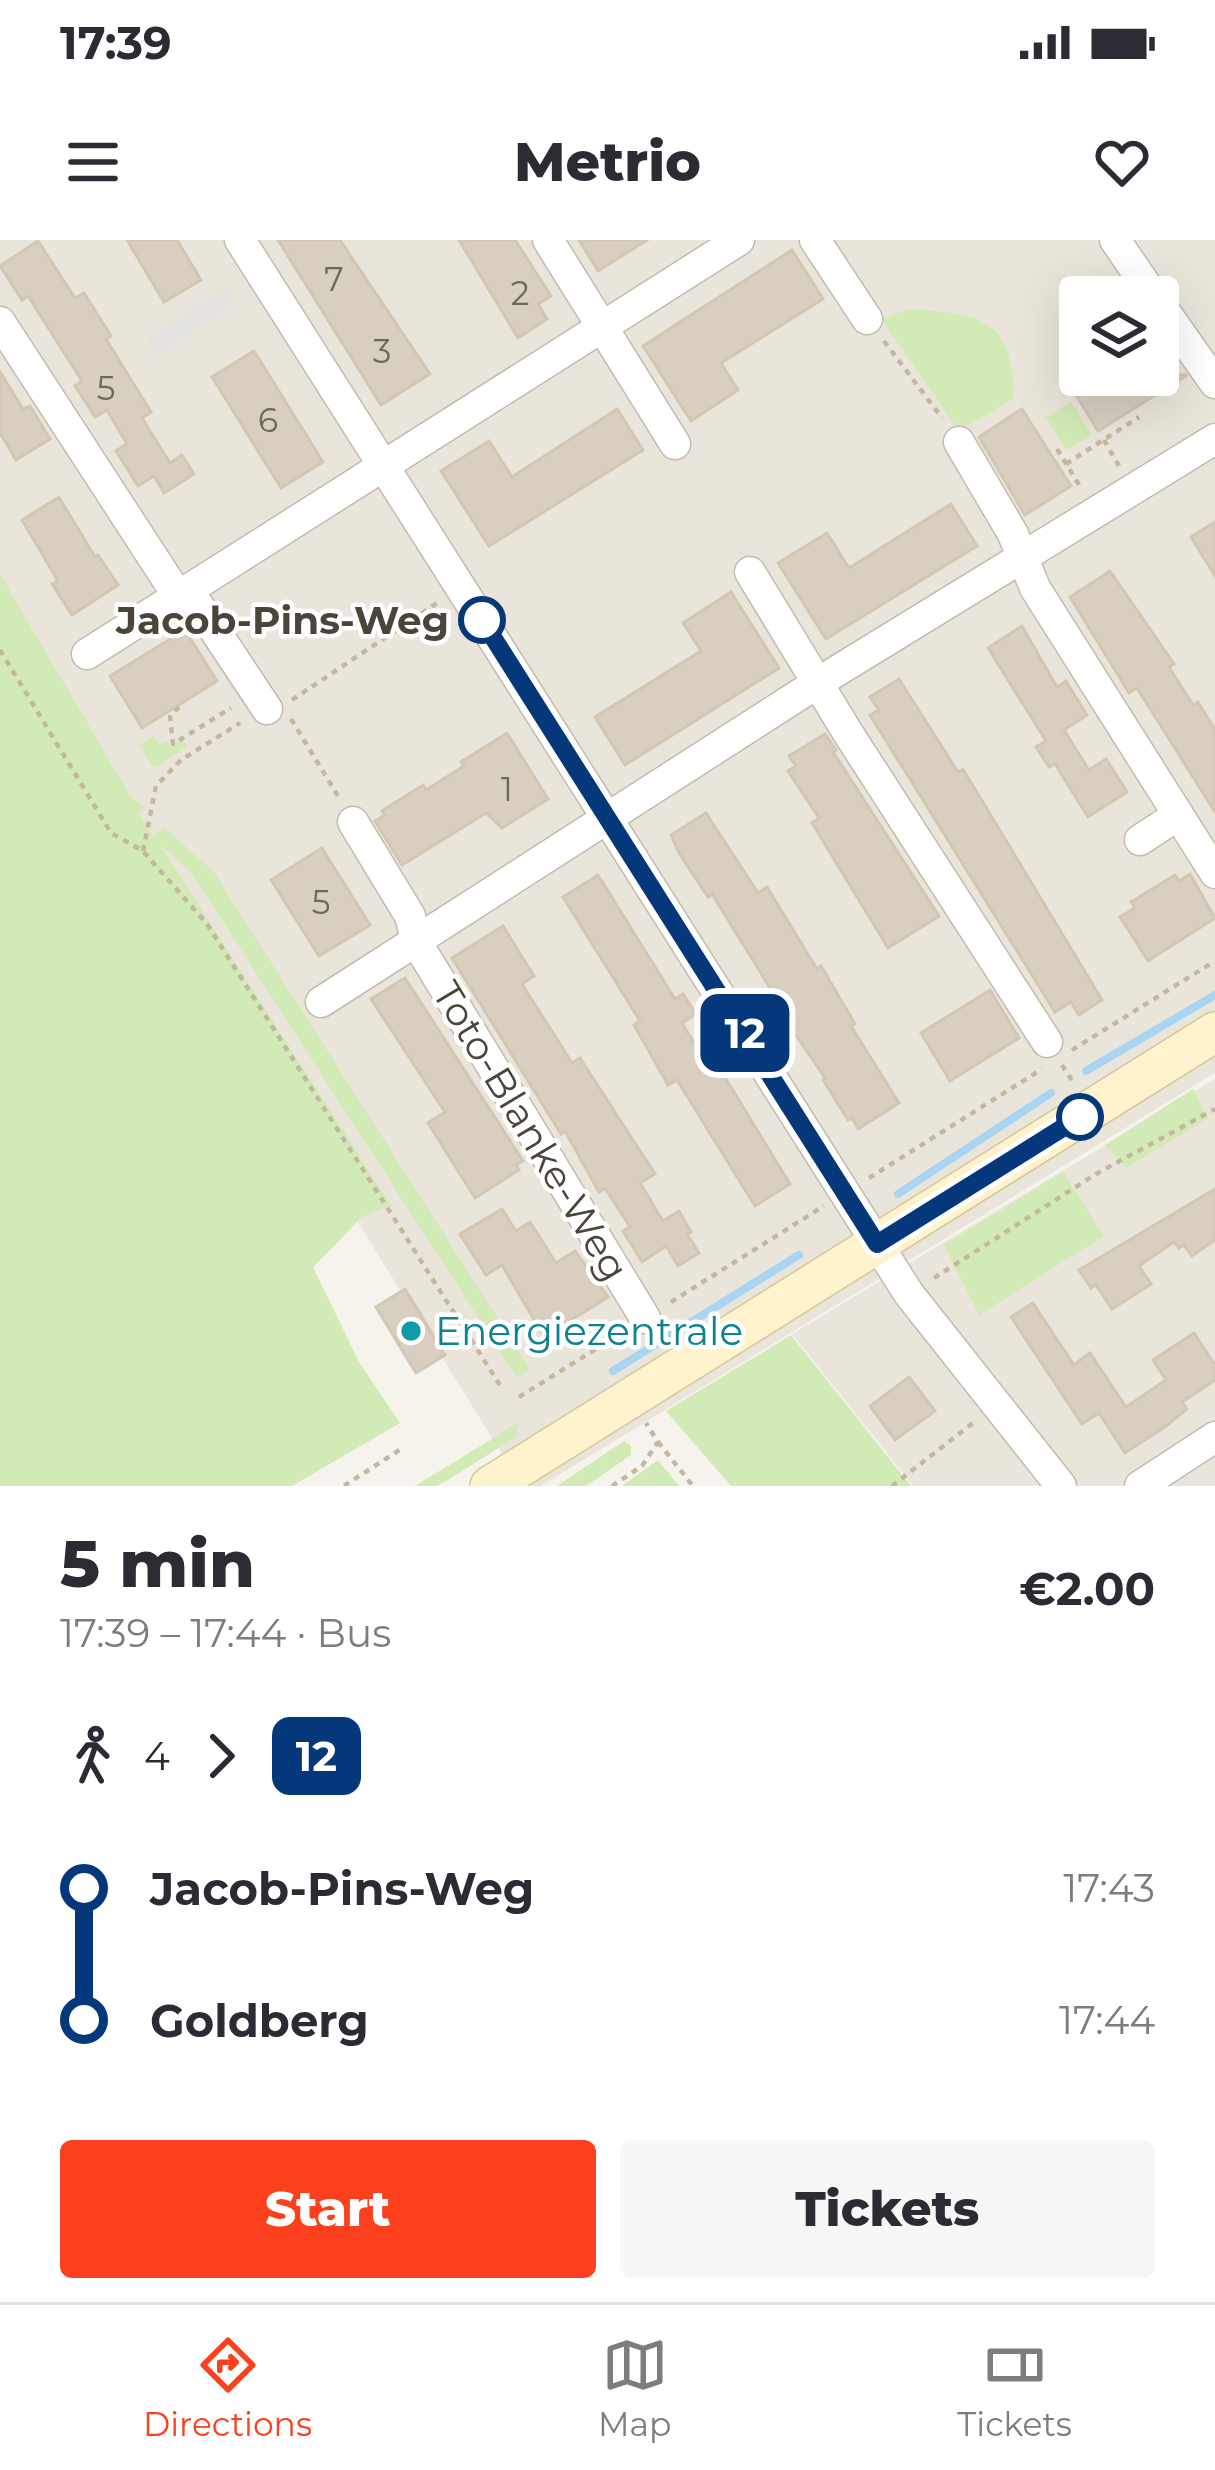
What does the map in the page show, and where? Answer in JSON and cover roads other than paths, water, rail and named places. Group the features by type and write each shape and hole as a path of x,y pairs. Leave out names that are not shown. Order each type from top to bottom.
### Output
{"main road":[{"path":"490,1486 1215,1032"}],"street":[{"path":"240,240 843,1194 909,1294 1061,1486"},
{"path":"548,240 675,443"},
{"path":"87,655 739,240"},
{"path":"815,240 867,319"},
{"path":"1115,240 1140,276"},
{"path":"0,322 183,593 268,704"},
{"path":"1179,332 1215,383"},
{"name":"Toto-Blanke-Weg","path":"321,1002 820,682 1215,439"},
{"path":"959,442 1035,588 1215,873"},
{"path":"750,572 1048,1042"},
{"path":"1140,840 1178,815"},
{"name":"Toto-Blanke-Weg","path":"353,822 410,916 417,943 645,1318"},
{"path":"1140,1486 1215,1437"}],"waterway":[{"path":"1086,1071 1215,995"},
{"path":"898,1194 1051,1093"},
{"path":"613,1371 799,1255"}],"place":[{"name":"Jacob-Pins-Weg","path":"482,620"},
{"name":"Energiezentrale","path":"411,1331"}]}
